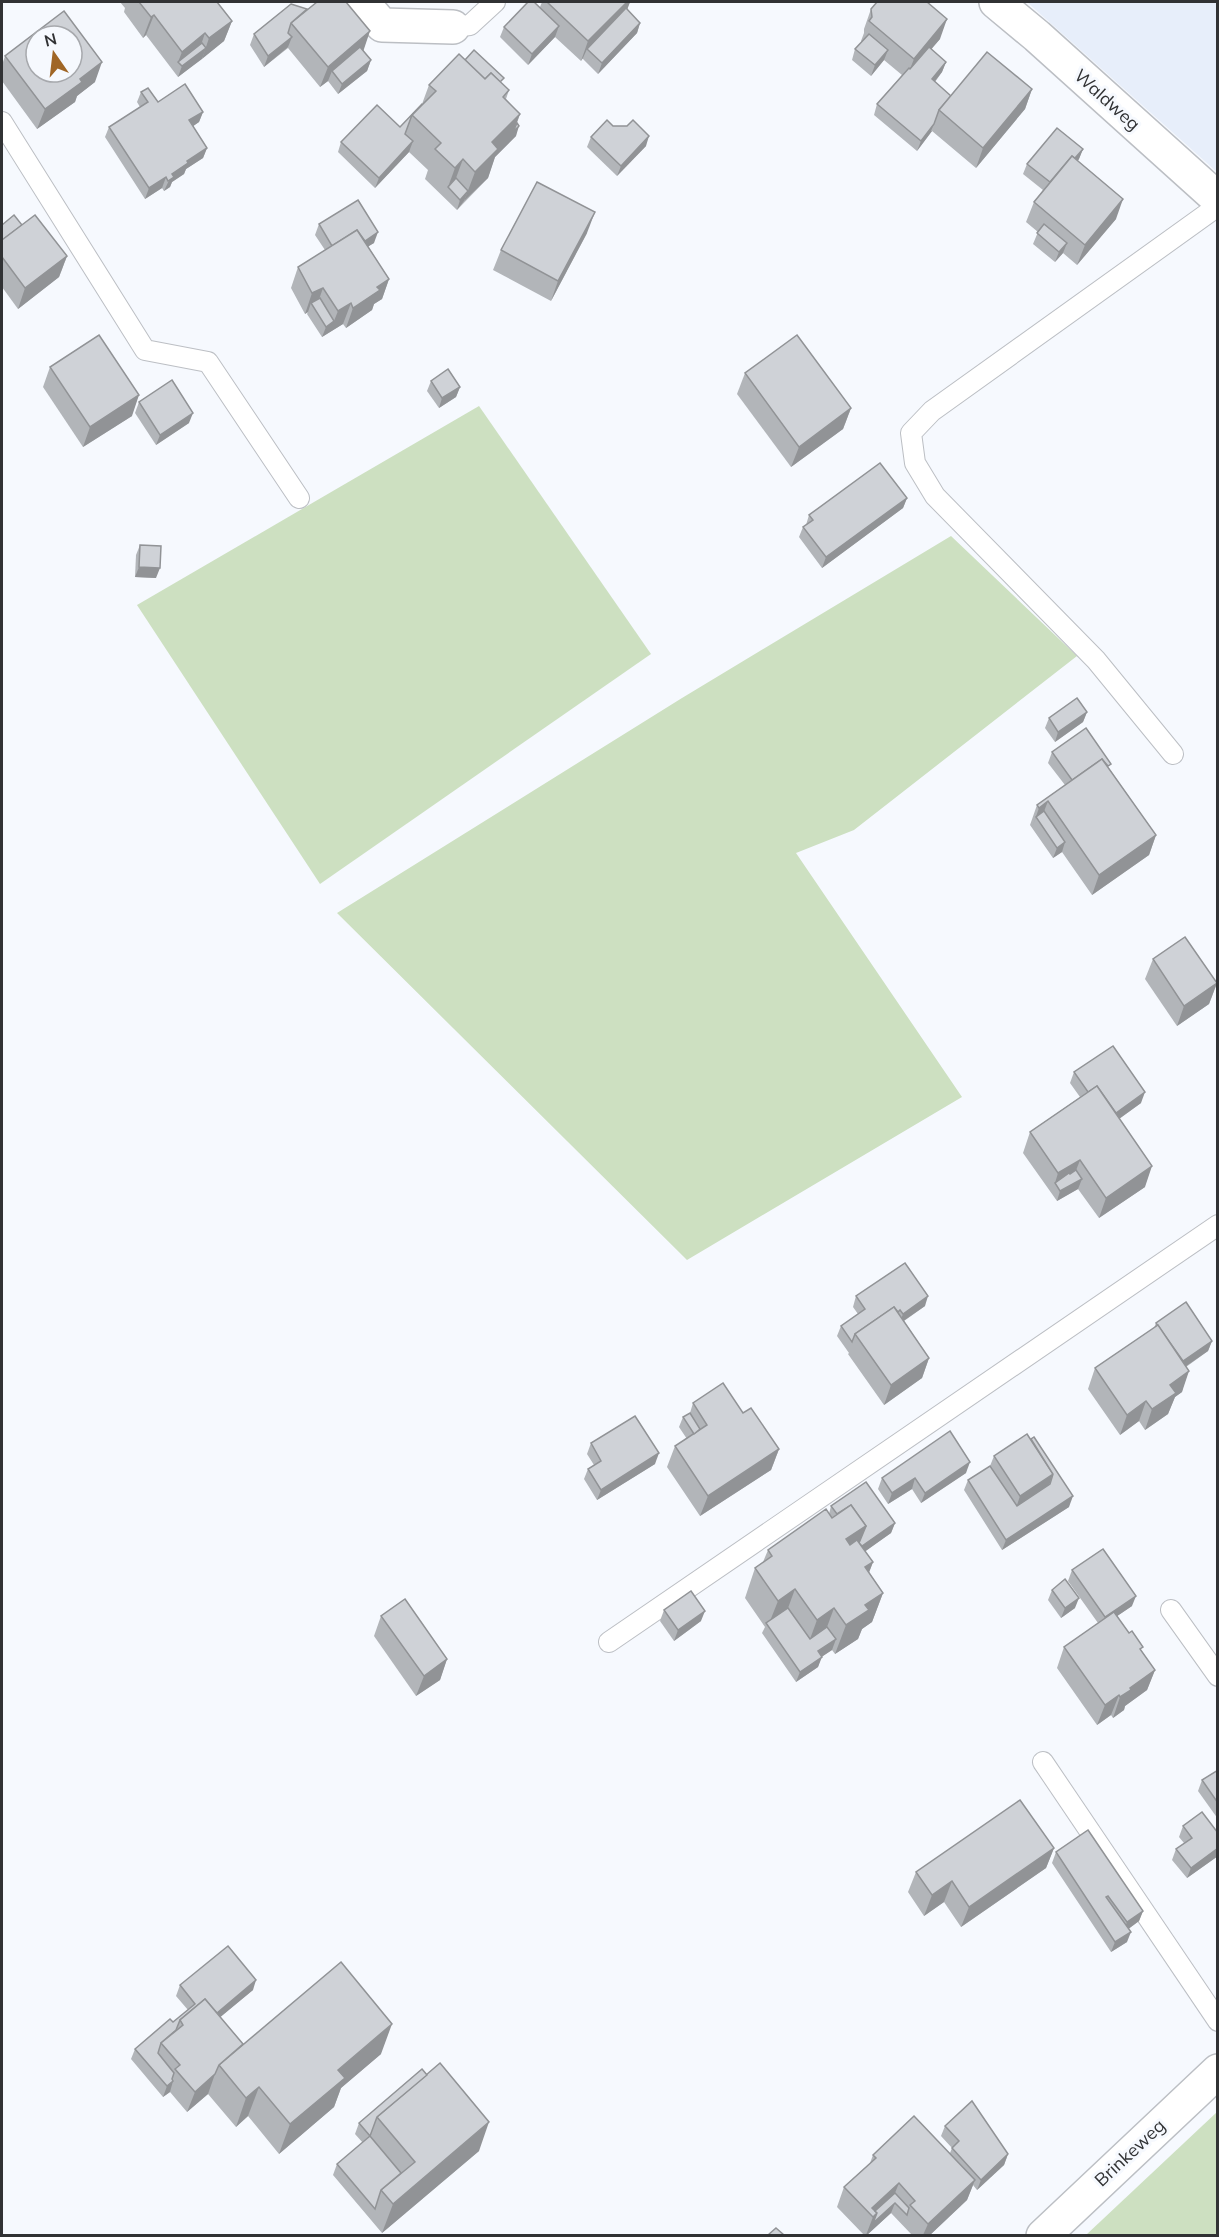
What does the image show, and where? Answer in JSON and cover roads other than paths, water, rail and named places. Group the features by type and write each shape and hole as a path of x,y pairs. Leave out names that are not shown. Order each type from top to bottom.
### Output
{"street":[{"path":"362,2 382,25 453,27"},
{"name":"Waldweg","path":"996,2 1218,199"},
{"name":"Brinkeweg","path":"1043,2235 1218,2071"}],"lane":[{"path":"453,27 470,25 495,2"},
{"path":"2,122 145,350 208,362 298,498"},
{"path":"1173,754 1096,660 936,496 915,463 911,433 932,411 1218,206"},
{"path":"609,1642 1218,1225"},
{"path":"1171,1610 1218,1676"},
{"path":"1043,1761 1218,2021"}]}
